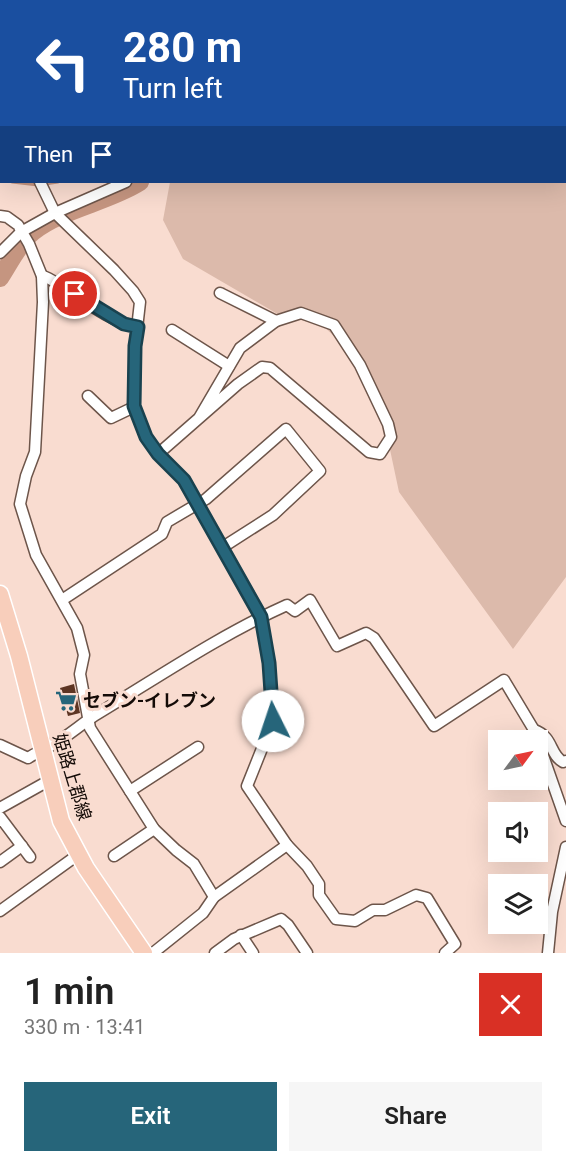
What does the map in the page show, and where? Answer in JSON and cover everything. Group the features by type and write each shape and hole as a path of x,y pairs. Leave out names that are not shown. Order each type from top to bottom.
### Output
{"main road":[{"name":"姫路上郡線","path":"1,600 62,821 105,898 144,953"}],"street":[{"path":"40,183 55,213 133,291 140,302 135,346 134,406 146,437 158,454 184,480 261,617 269,663 273,721 247,786 286,845 307,866 319,884 319,896 336,919 355,921 374,910 385,910 416,895 427,898 455,944 445,953"},
{"path":"0,253 25,238 55,213 124,183"},
{"path":"0,216 7,217 18,225 42,276 43,302 35,452 26,476 20,504 36,555 77,628 84,656 80,674 90,728 154,829 194,864 214,897"},
{"path":"42,276 49,278 124,324 138,327"},
{"path":"220,293 276,321"},
{"path":"158,454 262,367 270,368 369,452 380,454 391,437 388,424 360,365 334,325 300,313 276,321 240,348 199,418"},
{"path":"172,330 229,366"},
{"path":"88,396 111,418 134,406"},
{"path":"62,600 162,534 167,522 198,504 285,429 320,471 273,515 223,547"},
{"path":"0,745 28,758 261,617 287,605 296,611 310,600 337,646 366,633 374,638 434,726 504,680 534,730"},
{"path":"548,739 558,759 566,761"},
{"path":"130,791 198,747"},
{"path":"548,770 566,821"},
{"path":"0,808 50,780"},
{"path":"0,817 30,857"},
{"path":"114,856 154,829"},
{"path":"153,953 203,913 214,897 286,845"},
{"path":"0,862 22,846"},
{"path":"548,953 552,912 566,847"},
{"path":"0,911 79,854"},
{"path":"215,953 241,935 280,919 288,925 307,953"},
{"path":"241,935 253,953"}],"shaded area":[{"path":"170,183 566,183 566,577 513,649 399,492 382,412 362,362 321,324 281,316 183,259 163,220"}],"building":[{"path":"74,684 80,713 68,716 60,688"}],"waterway":[{"path":"21,183 38,185"},
{"path":"45,184 52,183"},
{"path":"0,278 19,247 33,232 58,217 138,183"}],"place":[{"name":"セブン-イレブン","path":"66,701"}],"route":[{"path":"75,294 124,324 138,327 135,346 134,406 146,437 158,454 184,480 261,617 269,663 273,721"}]}
